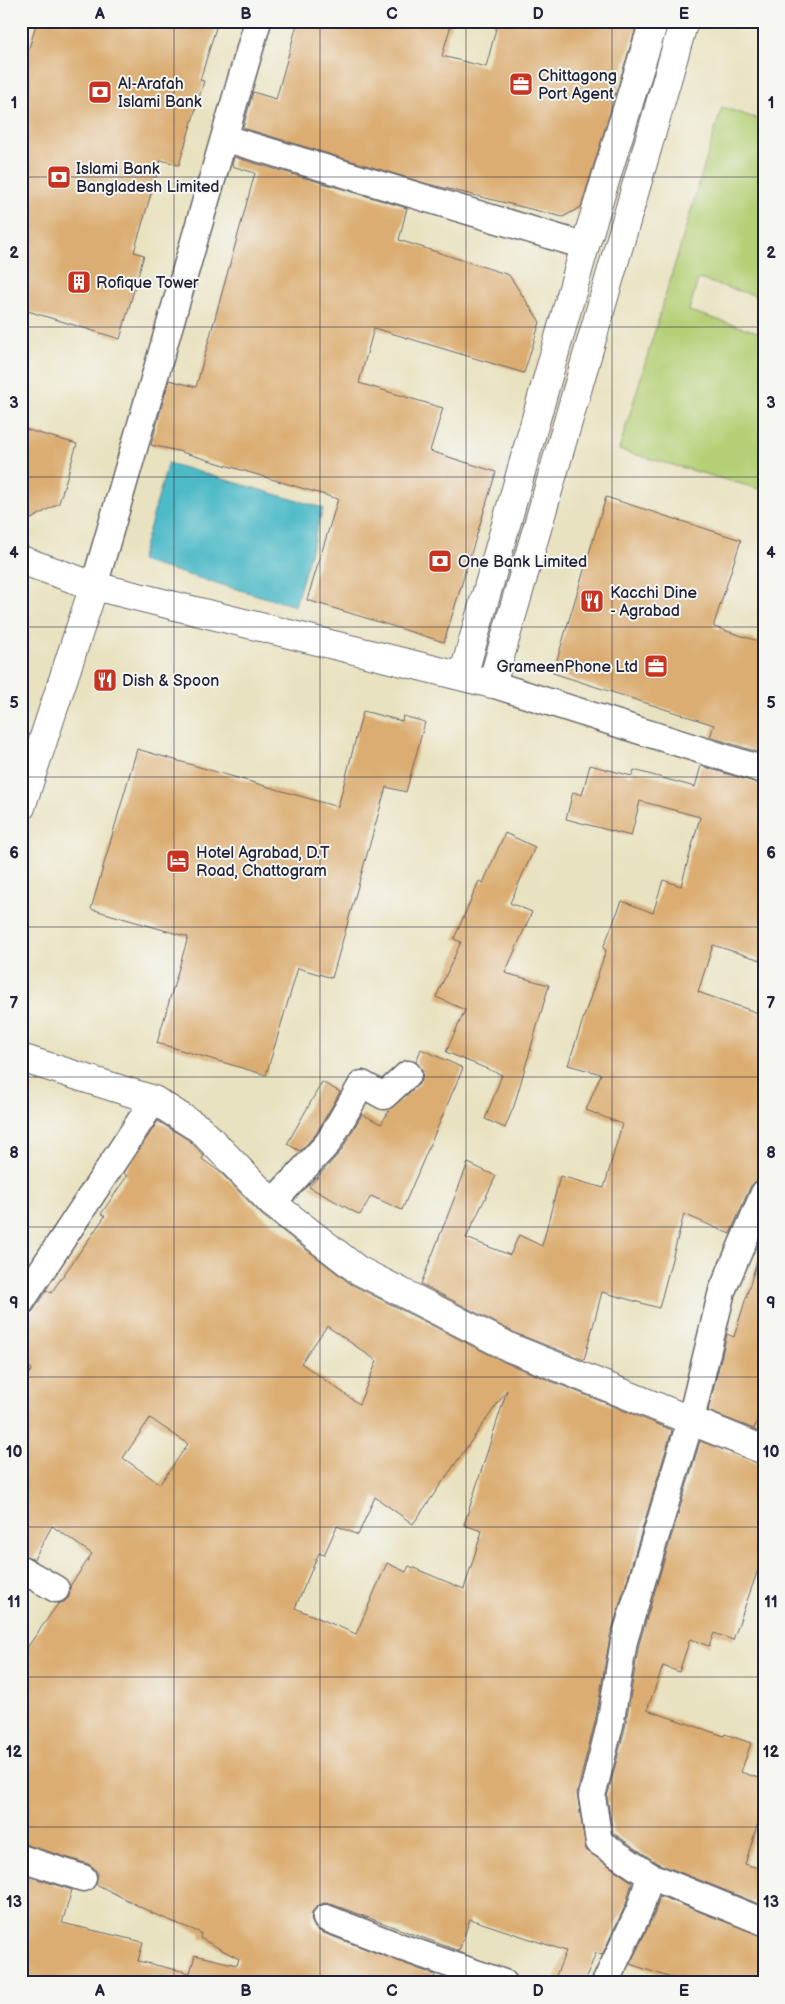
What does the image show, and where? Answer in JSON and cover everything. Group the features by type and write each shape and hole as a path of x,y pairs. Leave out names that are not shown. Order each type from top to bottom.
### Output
{"street":[{"path":"21,806 94,586 258,21"},
{"path":"463,676 585,246 654,21"},
{"path":"492,684 684,21"},
{"path":"224,138 585,246"},
{"path":"21,560 94,586 492,684 700,752 764,770"},
{"path":"21,1058 154,1100 200,1129 272,1203 358,1270 511,1348 764,1450"},
{"path":"272,1203 328,1143 362,1084 384,1096 408,1074"},
{"path":"21,1302 154,1100"},
{"path":"764,1193 722,1291 690,1419 624,1641 610,1725 592,1796 599,1842 650,1876 764,1922"},
{"path":"21,1569 56,1589"},
{"path":"21,1858 83,1878"},
{"path":"605,1983 640,1909 650,1876"},
{"path":"326,1918 398,1946 504,1983"}],"green space":[{"path":"722,107 764,121 764,298 698,279 689,311 764,334 764,473 759,489 619,450"}],"water":[{"path":"168,463 323,508 295,606 140,561"}],"building":[{"path":"37,21 218,21 200,80 204,81 179,165 161,160 134,252 144,255 120,339 21,309 21,76"},
{"path":"298,21 452,21 442,56 486,67 498,21 638,21 581,207 563,217 428,184 243,128 253,92 276,99"},
{"path":"234,157 407,208 399,240 509,275 540,322 524,373 374,328 359,383 443,408 430,451 496,472 444,642 307,600 338,499 178,451 151,445 169,380 196,387 255,173 232,166"},
{"path":"21,428 77,444 59,503 21,525"},
{"path":"606,497 741,540 714,627 764,643 764,754 710,737 714,725 553,673"},
{"path":"363,711 402,721 403,716 425,722 406,792 386,787 332,978 298,968 266,1075 157,1043 188,937 91,909 137,749 338,807"},
{"path":"590,765 632,776 634,770 695,787 701,766 764,785 764,961 713,945 698,992 764,1015 764,1164 757,1180 750,1187 730,1234 684,1214 659,1308 602,1292 584,1360 517,1334 421,1284 468,1163 496,1176 466,1238 510,1255 519,1235 542,1246 560,1176 604,1188 622,1124 586,1110 601,1074 568,1065 606,950 603,948 622,901 653,913 663,880 681,886 700,817 640,801 631,836 566,819 573,792 582,795"},
{"path":"505,833 535,847 510,903 532,912 505,973 549,985 514,1106 505,1128 485,1119 502,1075 446,1052 465,1010 436,997 461,942 454,939 479,881 483,883"},
{"path":"421,1049 463,1068 402,1210 371,1196 360,1215 309,1187 341,1151 362,1114 381,1124 390,1109 418,1085 422,1079 423,1071 416,1062"},
{"path":"322,1082 340,1092 316,1134 300,1151 287,1144"},
{"path":"158,1121 190,1141 204,1156 202,1159 220,1172 262,1215 351,1284 504,1362 672,1430 610,1637 595,1722 577,1793 586,1850 632,1882 626,1904 602,1955 596,1953 584,1983 553,1983 566,1951 470,1919 459,1951 324,1903 317,1906 312,1912 311,1920 315,1928 321,1932 435,1975 433,1983 21,1983 21,1874 72,1890 62,1923 143,1942 138,1961 190,1973 195,1955 237,1965 239,1959 200,1938 201,1933 154,1914 96,1884 98,1874 88,1864 21,1843 21,1656 58,1604 64,1602 69,1597 70,1586 92,1554 52,1526 34,1559 21,1554 21,1385 32,1369 21,1362 21,1317 33,1311 47,1290 51,1293 105,1216 101,1214 127,1176 124,1173","holes":["327,1326 377,1361 359,1404 301,1363","507,1390 464,1525 482,1531 464,1589 409,1566 406,1572 387,1563 356,1634 295,1608 319,1553 324,1555 337,1526 358,1535 375,1497 413,1524","150,1418 188,1444 160,1484 123,1458"]},
{"path":"764,1232 764,1248 758,1246"},
{"path":"758,1258 764,1259 764,1400 754,1429 708,1411 727,1334 734,1337"},
{"path":"700,1441 764,1465 764,1553 733,1640 714,1633 709,1646 690,1639 679,1672 663,1666 647,1710 751,1743 741,1772 764,1780 764,1804 745,1864 764,1870 764,1906 657,1863 613,1833 607,1797 625,1728 639,1644"},
{"path":"660,1896 764,1937 764,1983 686,1983 630,1964 654,1915"}],"place":[{"name":"Chittagong Port Agent","path":"521,84"},
{"name":"Al-Arafah Islami Bank","path":"100,92"},
{"name":"Islami Bank Bangladesh Limited","path":"59,177"},
{"name":"Rofique Tower","path":"79,282"},
{"name":"One Bank Limited","path":"440,561"},
{"name":"Kacchi Dine - Agrabad","path":"592,601"},
{"name":"GrameenPhone Ltd","path":"656,666"},
{"name":"Dish & Spoon","path":"105,680"},
{"name":"Hotel Agrabad, D.T Road, Chattogram","path":"178,861"}]}
